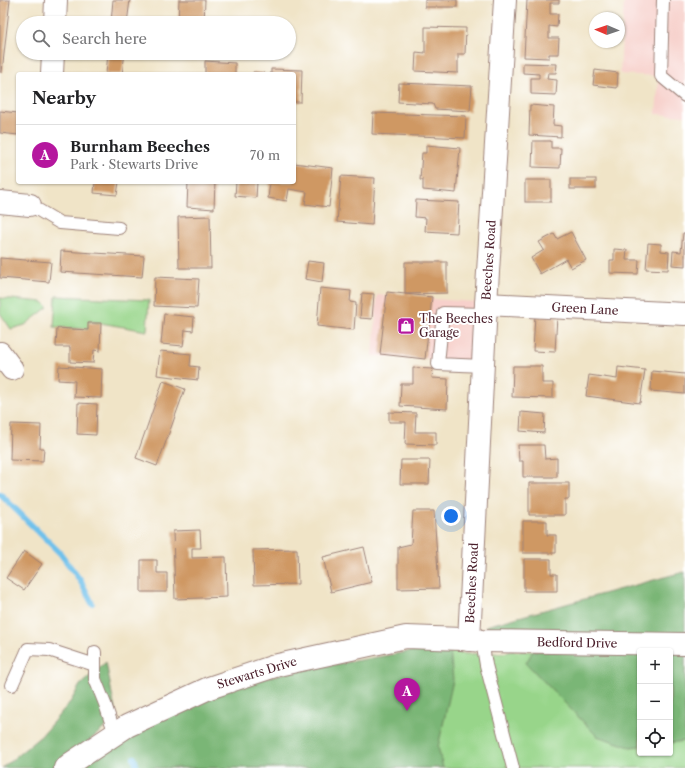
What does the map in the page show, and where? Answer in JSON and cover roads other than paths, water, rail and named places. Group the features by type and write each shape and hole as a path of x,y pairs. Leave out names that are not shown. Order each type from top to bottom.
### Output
{"street":[{"path":"55,16 56,0"},
{"name":"Beeches Road","path":"475,641 483,366 505,0"},
{"path":"52,72 53,60"},
{"path":"0,202 30,205"},
{"name":"Green Lane","path":"486,309 685,314"},
{"name":"Stewarts Drive","path":"65,768 127,726 208,688 278,665 406,637 475,641"},
{"name":"Bedford Drive","path":"475,641 685,644"}],"lane":[{"path":"663,0 661,76 685,96"},
{"path":"30,205 60,223 119,228"},
{"path":"483,366 438,364 443,313 486,309"},
{"path":"475,641 486,665 513,768"},
{"path":"12,685 28,649 49,650 95,665"},
{"path":"94,652 95,679 115,734"}],"waterway":[{"path":"0,494 60,553 80,580 92,603"},
{"path":"134,758 137,768"}],"place":[{"name":"The Beeches Garage","path":"406,326"},
{"name":"Burnham Beeches","path":"407,711"}]}
